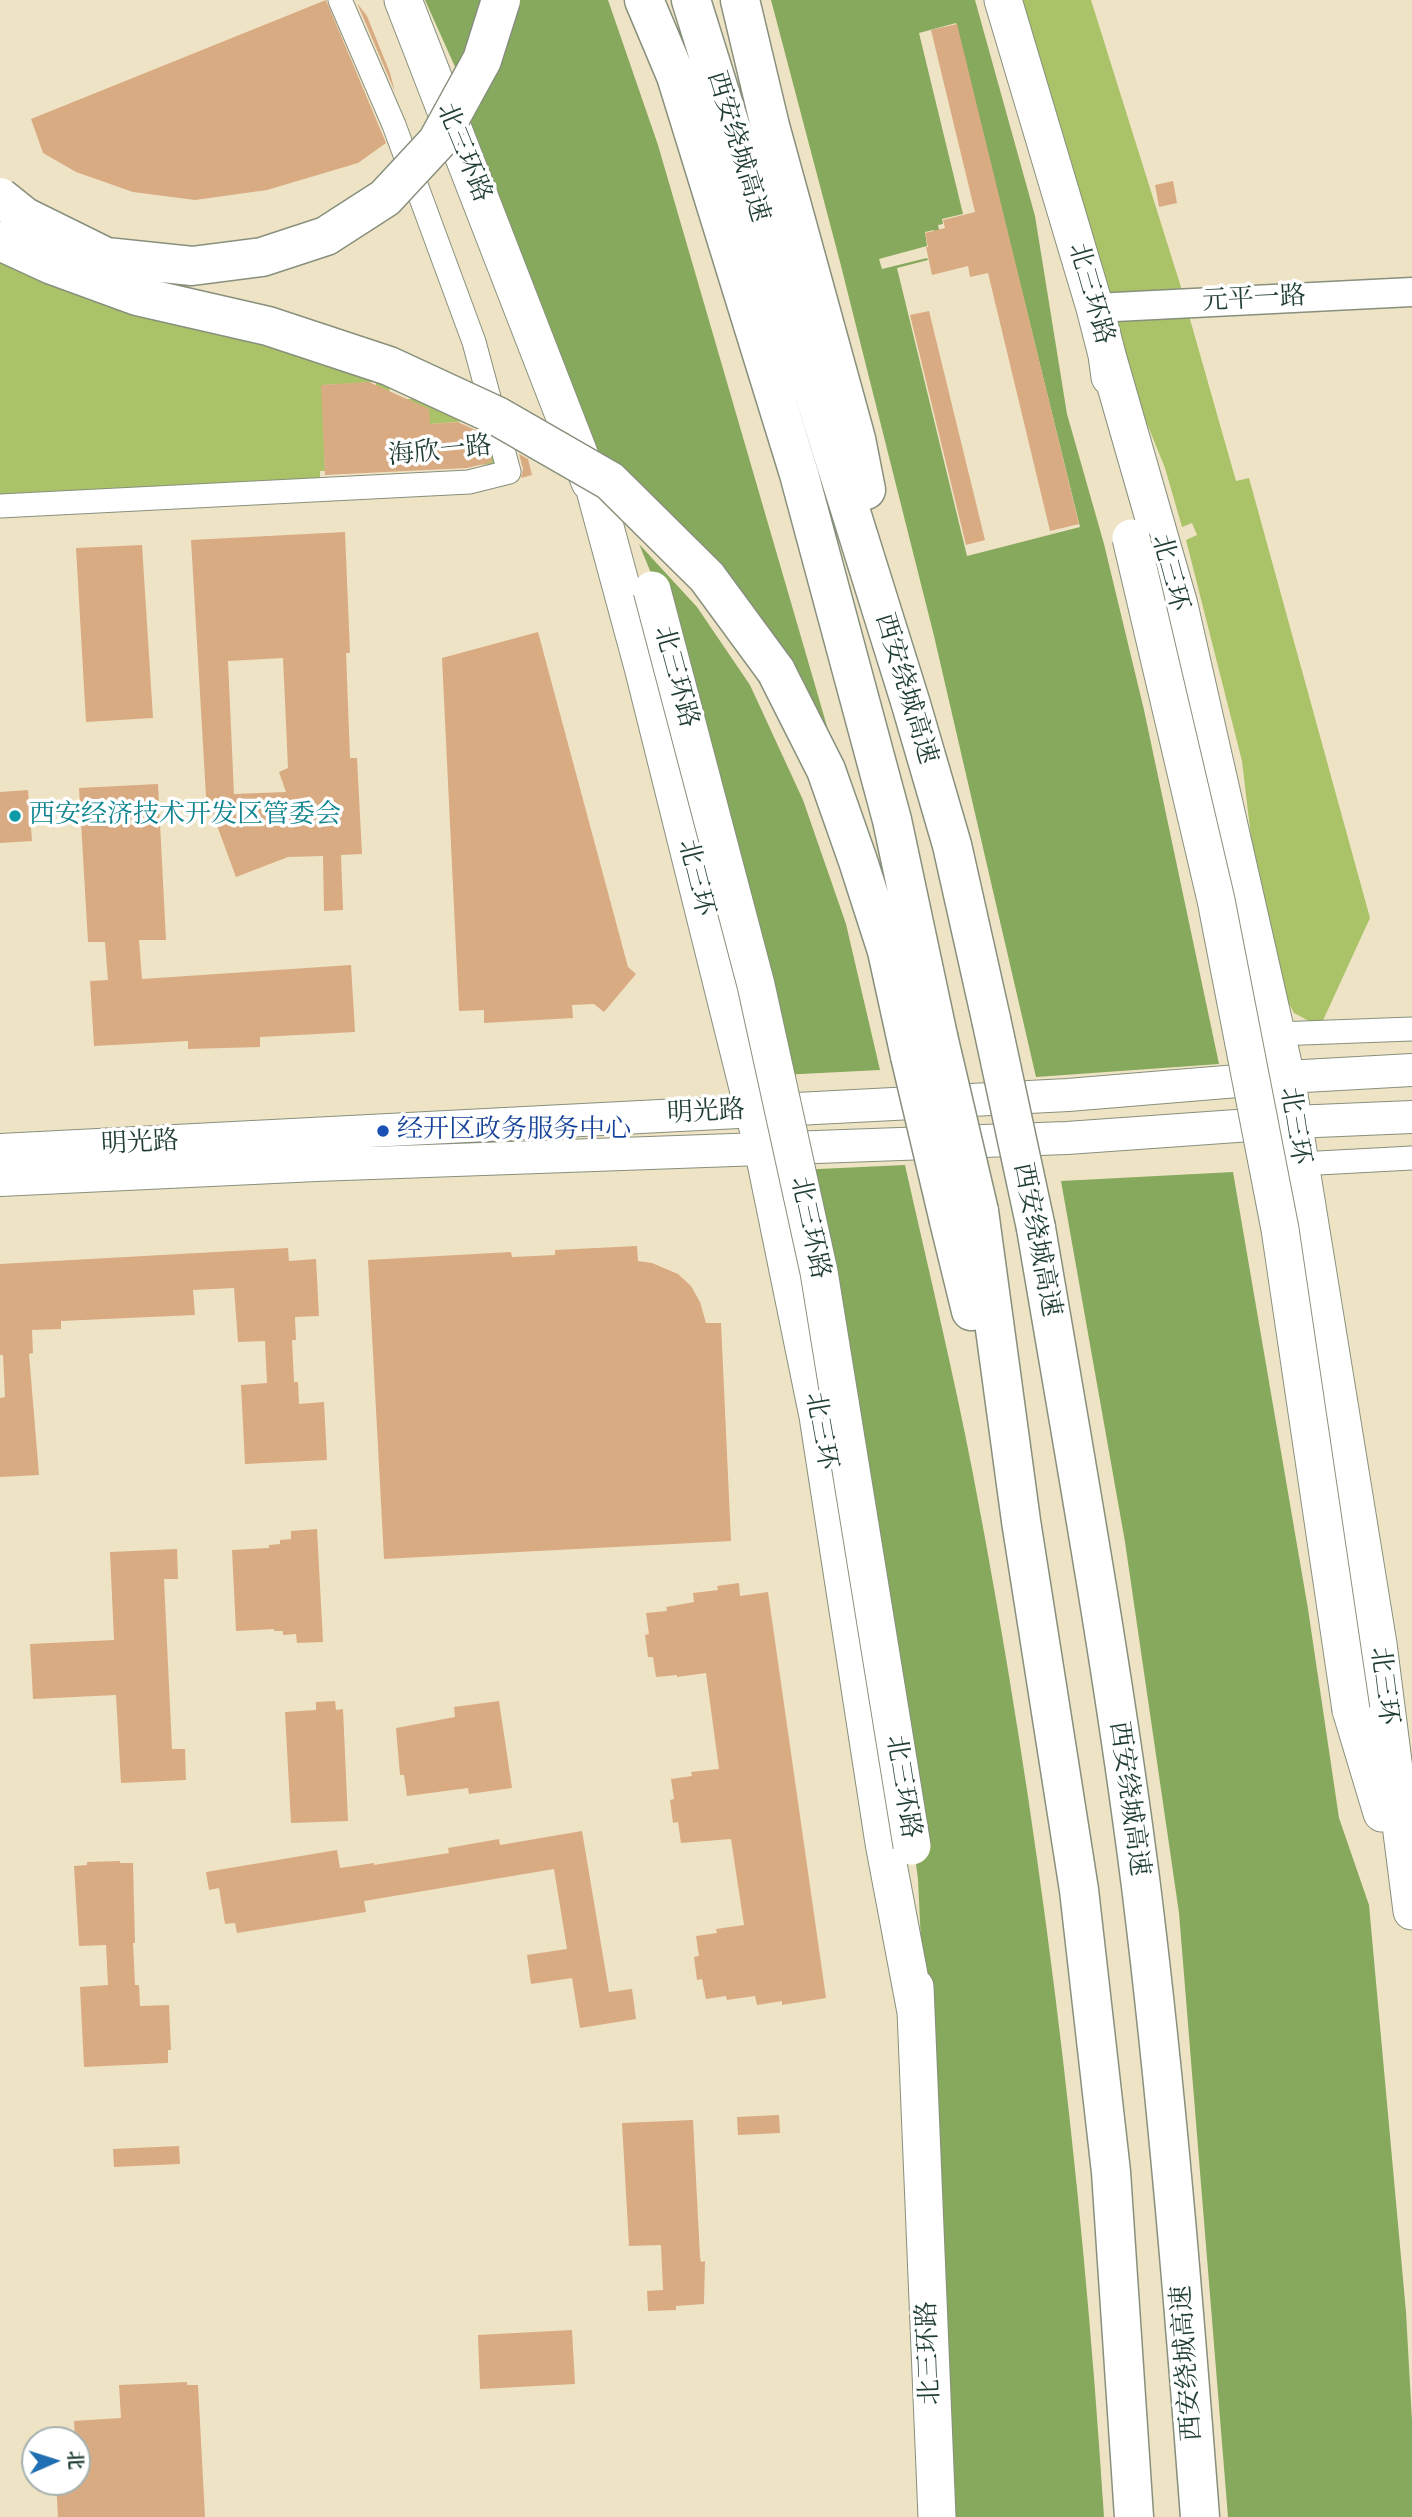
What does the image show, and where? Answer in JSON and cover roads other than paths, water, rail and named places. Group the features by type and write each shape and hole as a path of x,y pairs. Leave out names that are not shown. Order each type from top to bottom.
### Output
{"highway":[{"name":"北三环路","path":"403,0 584,469 652,590 756,985 819,1272 912,1846 916,2012 937,2517"},
{"path":"0,197 25,216 106,257 192,266 262,257 326,236 385,198 437,142 482,60 501,0"},
{"name":"西安绕城高速","path":"644,0 676,76 799,474 892,820 924,1046 964,1216 1021,1521 1079,1890 1111,2172 1134,2517"},
{"name":"西安绕城高速","path":"691,0 952,845 1036,1228 1090,1544 1140,1885 1177,2212 1200,2517"},
{"path":"740,0 770,126 856,439 909,701"},
{"name":"北三环路","path":"1003,0 1107,355 1131,538 1216,900 1280,1229 1351,1710 1412,1911"},
{"path":"0,241 52,265 137,296 268,326 389,366 497,416 610,481 707,577 776,671 826,770 887,951 924,1046"},
{"name":"北三环","path":"1107,355 1179,605 1286,1077 1378,1644 1412,1911"},
{"name":"北三环","path":"595,490 644,671 763,1148 818,1416 884,1843 916,2012"}],"main road":[{"name":"明光路","path":"0,1150 1068,1095 1286,1077 1412,1070"},
{"name":"明光路","path":"0,1181 763,1148 1067,1138 1293,1122 1412,1117"}],"street":[{"name":"海欣一路","path":"0,506 469,482 509,472 474,342 394,125 340,0"},
{"name":"元平一路","path":"1095,308 1412,292"},
{"path":"1276,1034 1412,1028"},
{"path":"1300,1164 1412,1158"}],"place":[{"name":"西安经济技术开发区管委会","path":"15,816"},
{"name":"经开区政务服务中心","path":"383,1131"}]}
